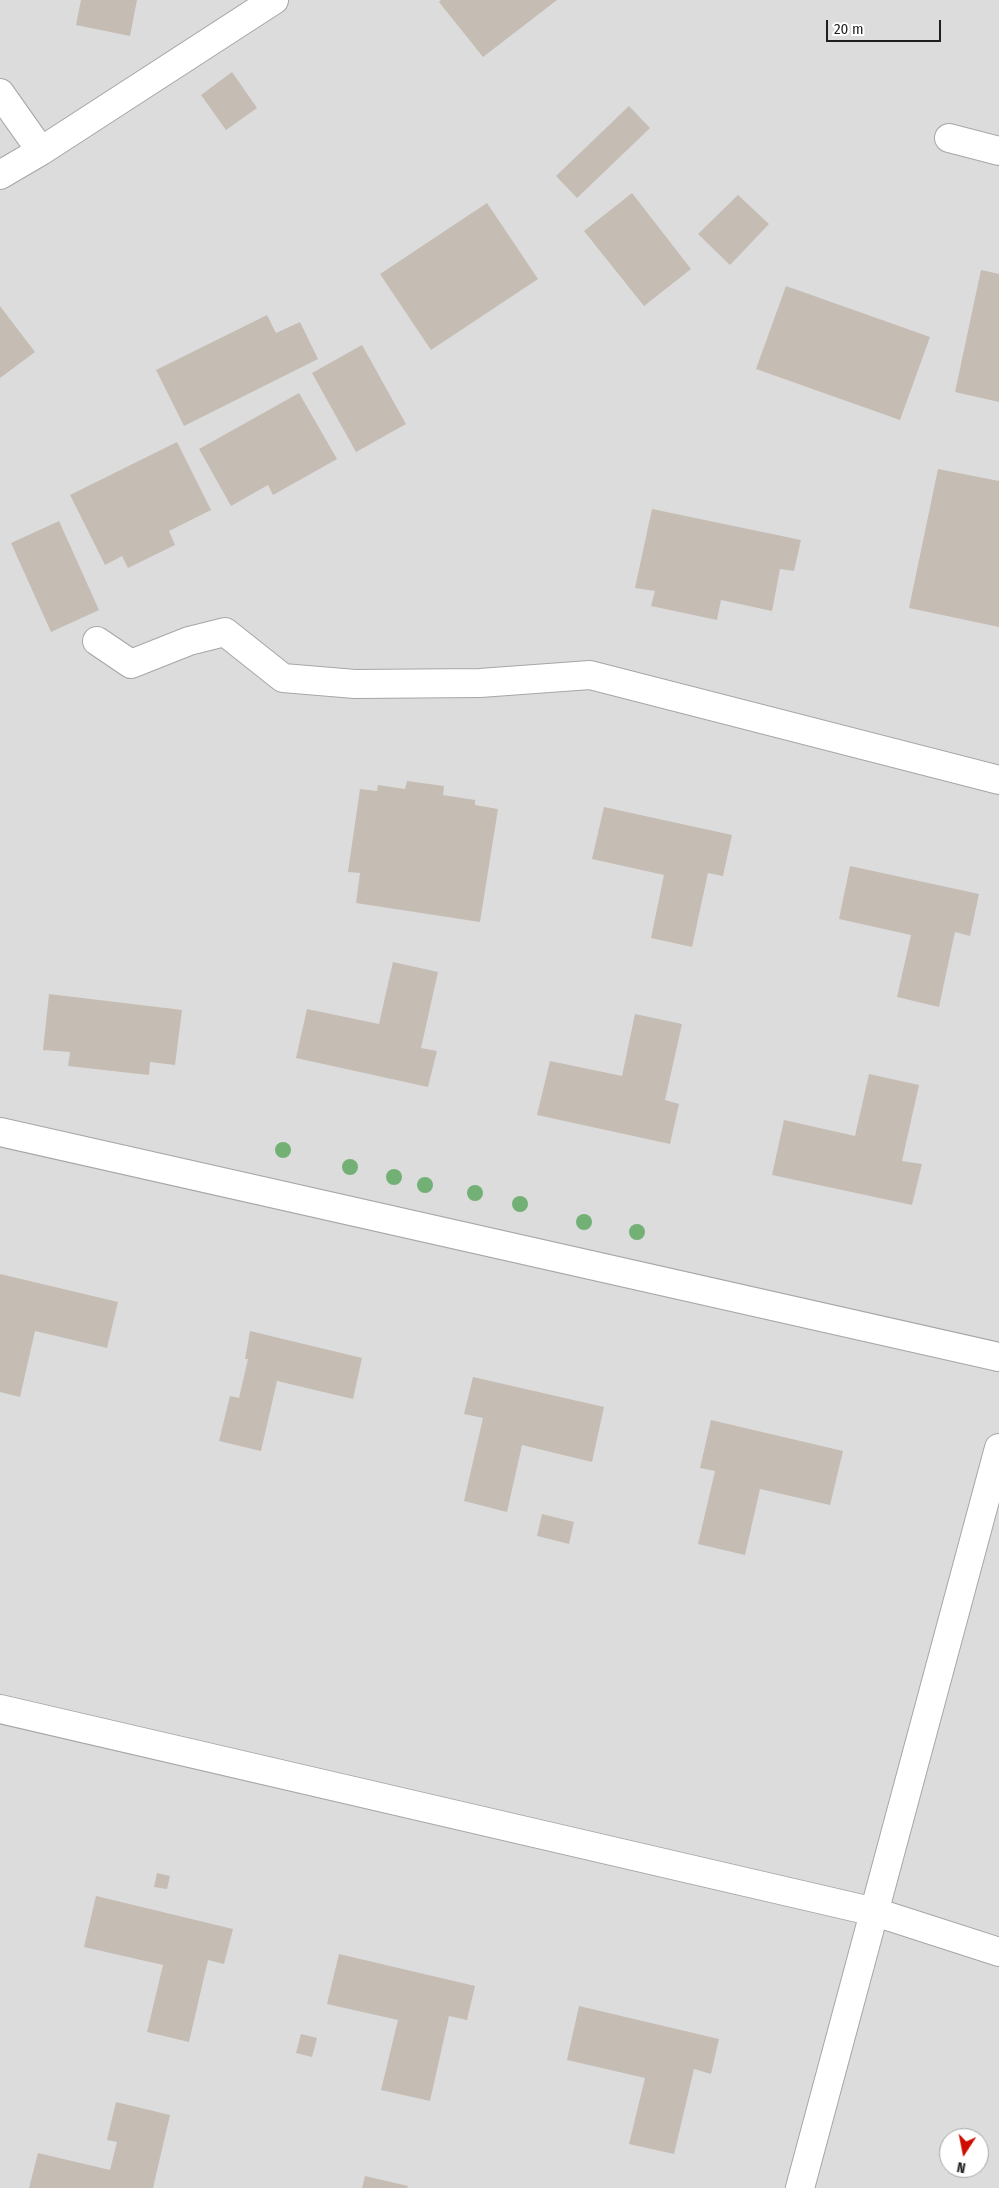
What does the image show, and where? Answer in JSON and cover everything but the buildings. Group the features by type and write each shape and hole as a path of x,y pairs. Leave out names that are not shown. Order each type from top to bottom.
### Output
{"street":[{"path":"0,175 42,151 274,0"},
{"path":"0,94 42,151"},
{"path":"949,138 999,151"},
{"path":"97,641 131,664 189,641 225,632 283,678 346,683 480,682 590,676 999,780"},
{"path":"0,1132 999,1357"},
{"path":"800,2188 999,1448"},
{"path":"0,1709 875,1912 999,1952"}],"shaded area":[{"path":"0,0 999,0 999,2188 0,2188"}]}
